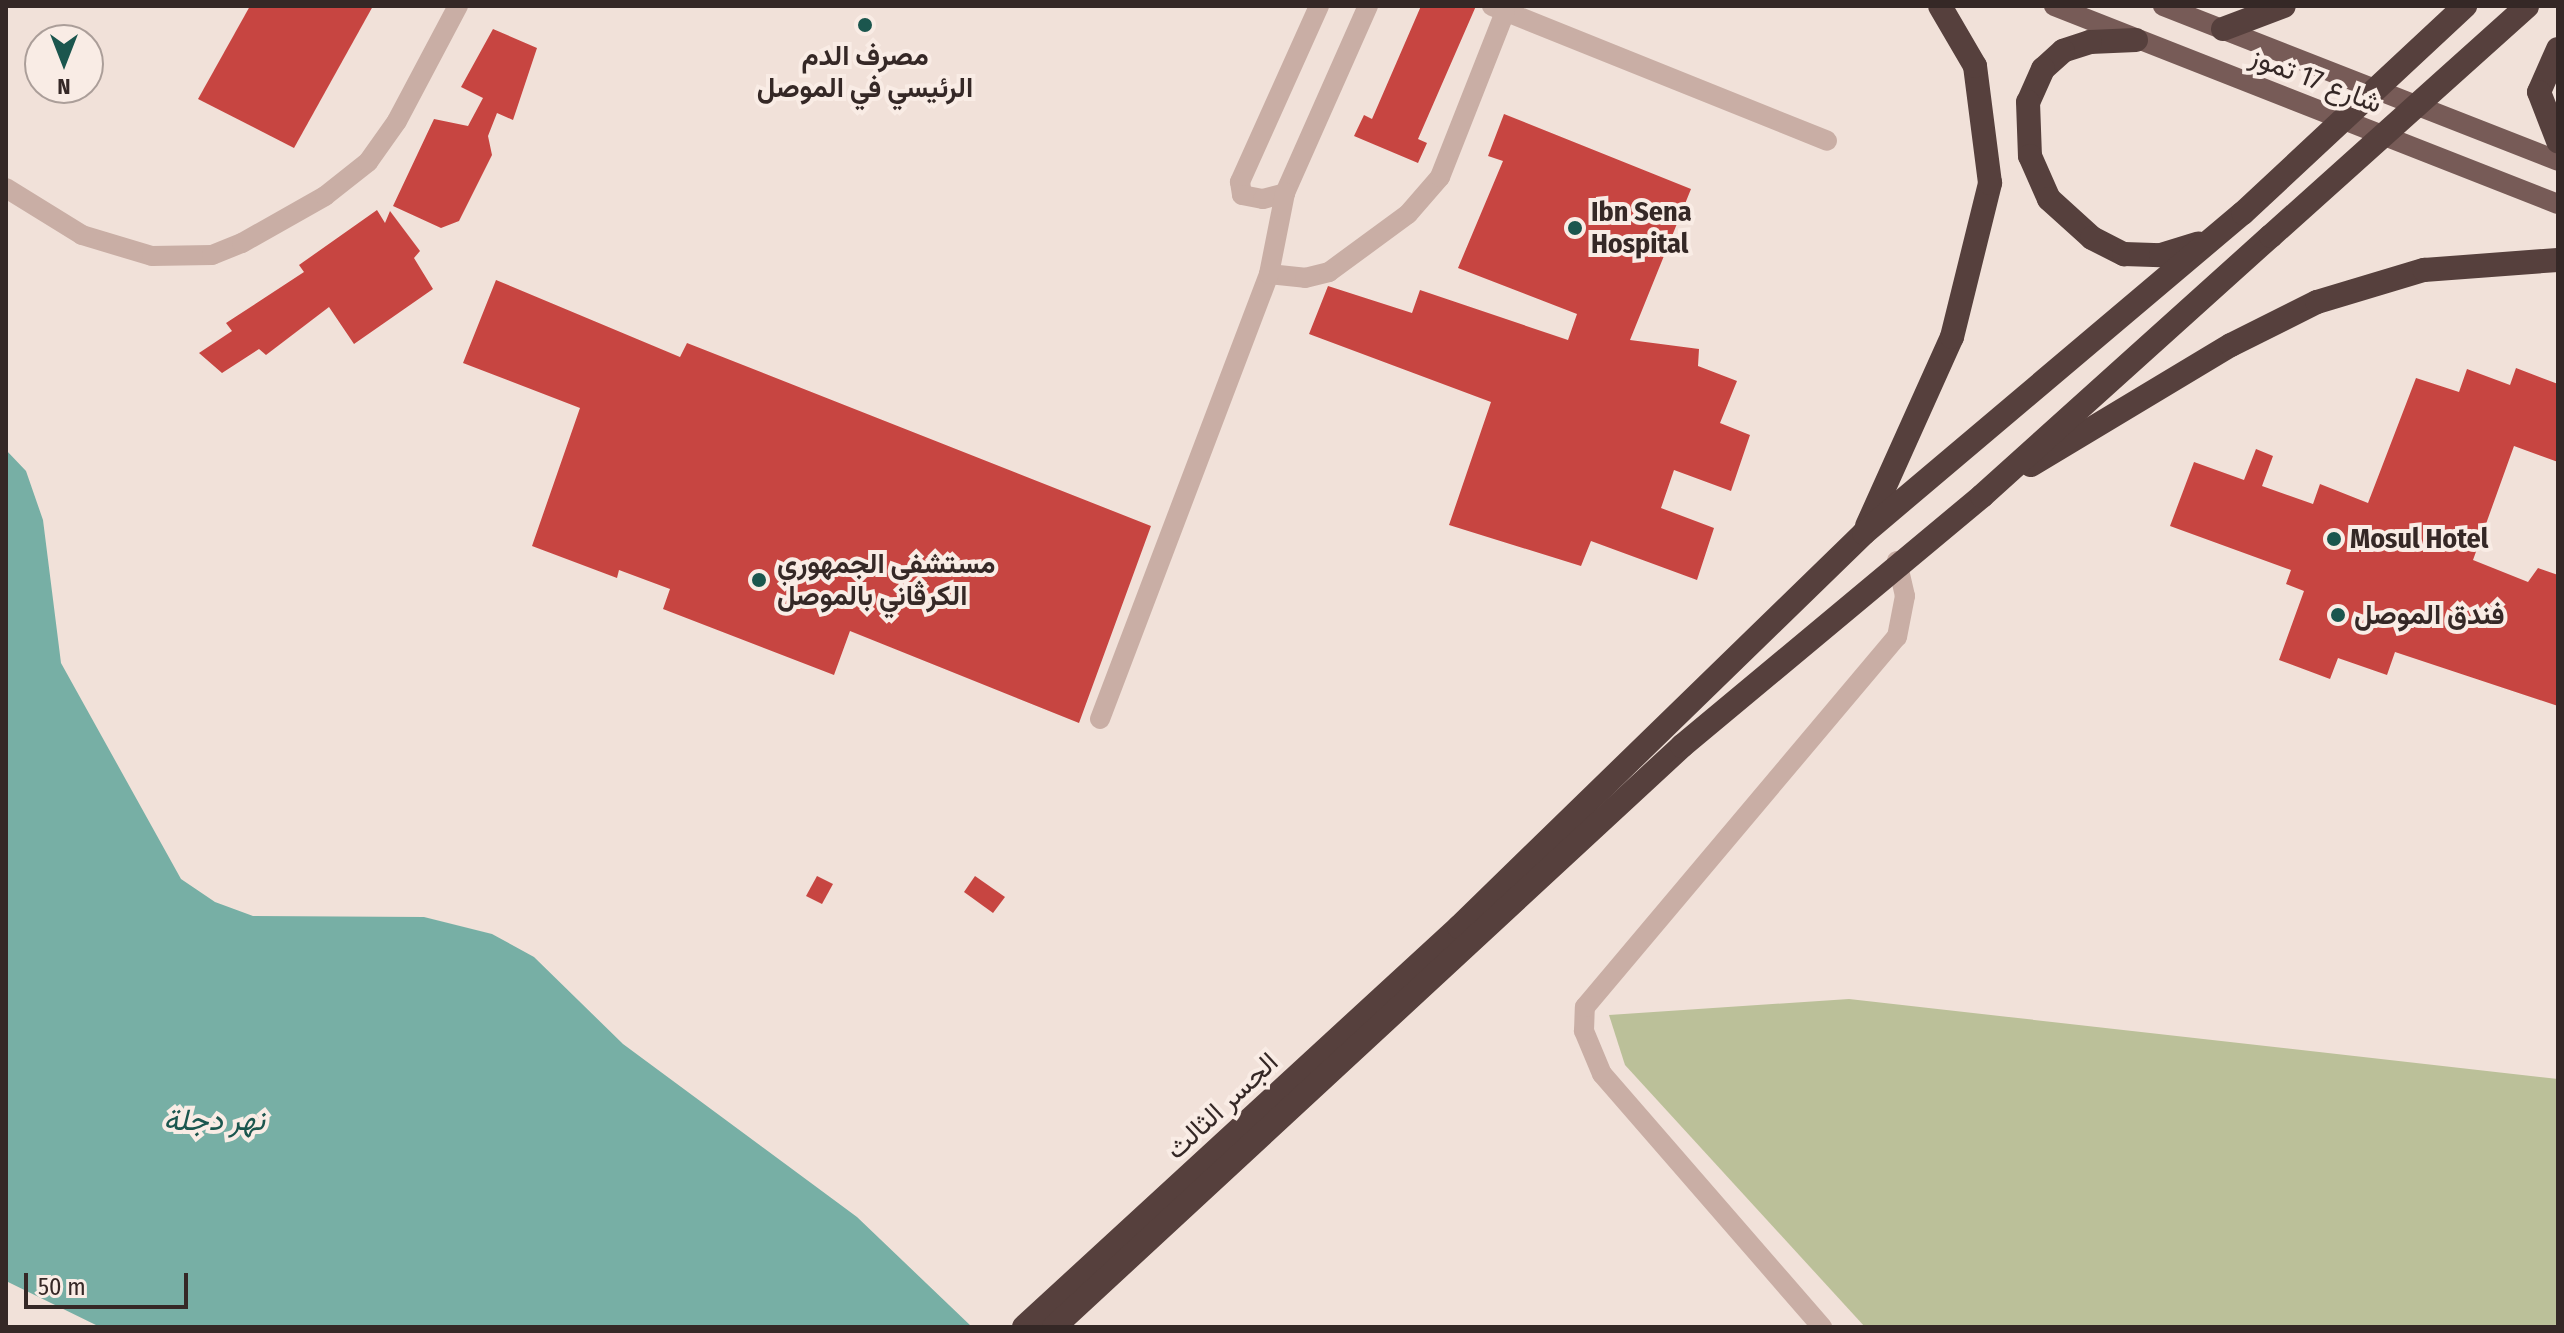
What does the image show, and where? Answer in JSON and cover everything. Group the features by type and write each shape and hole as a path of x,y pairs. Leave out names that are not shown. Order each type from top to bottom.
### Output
{"highway":[{"path":"1864,533 1952,337 1990,183 1975,66 1940,6"},
{"path":"2223,29 2284,6"},
{"path":"1466,935 1864,533 2243,213 2465,6"},
{"path":"1466,935 1897,561 1982,496 2527,6"},
{"path":"2136,40 2090,42 2063,51 2043,69 2028,102 2037,178 2066,219 2124,254 2161,255 2208,241"},
{"path":"2558,49 2539,92 2558,141"},
{"path":"1982,496 2231,345 2317,302 2424,270 2558,260"},
{"name":"الجسر الثالث","path":"1024,1327 1466,935"},
{"name":"الجسر الثالث","path":"1054,1327 1466,935"}],"main road":[{"name":"شارع 17 تموز","path":"2054,6 2558,204"},
{"name":"شارع 17 تموز","path":"2163,6 2558,161"}],"street":[{"path":"6,188 82,235 141,253 212,255 242,243 325,196 368,162 397,121 458,6"},
{"path":"1285,193 1263,199 1242,195 1240,182 1319,6"},
{"path":"1100,719 1269,274 1285,193 1368,6"},
{"path":"1269,274 1305,278 1329,272 1408,214 1440,177 1499,9 1827,141"},
{"path":"1822,1327 1602,1074 1584,1031 1585,1007 1897,637 1905,596 1897,561"}],"green space":[{"path":"1849,999 2558,1079 2558,1327 1865,1327 1625,1065 1609,1015"}],"water":[{"name":"نهر دجلة","path":"6,450 26,471 43,520 61,663 181,879 215,902 253,916 424,917 492,934 534,957 623,1044 857,1217 972,1327 100,1327 6,1281"}],"building":[{"path":"250,6 373,6 294,148 198,99"},
{"path":"1421,6 1476,6 1418,139 1427,143 1418,163 1354,136 1364,115 1372,119"},
{"path":"493,29 537,48 513,120 497,113 488,136 492,155 459,221 441,228 393,206 434,119 468,126 483,98 461,87"},
{"path":"1504,114 1691,189 1630,340 1699,349 1698,366 1737,381 1720,423 1750,435 1731,491 1674,470 1661,508 1714,528 1697,580 1591,541 1581,566 1449,525 1491,402 1309,334 1328,286 1412,313 1420,290 1568,340 1577,314 1458,268 1503,161 1488,156"},
{"path":"377,210 385,223 390,211 420,251 414,258 433,289 354,344 329,307 266,355 259,349 222,373 199,353 232,331 226,323 304,272 299,265"},
{"path":"496,280 680,357 687,343 1151,526 1079,723 850,631 834,675 663,609 670,589 619,570 617,578 532,546 580,408 463,363"},
{"name":"Mosul Hotel","path":"2516,368 2558,384 2558,462 2514,446 2473,560 2528,582 2538,568 2558,575 2558,706 2395,652 2387,675 2338,658 2330,679 2279,660 2304,591 2286,584 2291,570 2170,526 2194,462 2244,480 2256,449 2273,456 2262,486 2313,504 2320,484 2368,503 2416,378 2459,392 2467,369 2510,385"},
{"path":"817,876 833,884 822,904 806,896"},
{"path":"975,876 1005,897 993,913 964,892"}],"place":[{"name":"مصرف الدم الرئيسي في الموصل","path":"865,25"},
{"name":"Ibn Sena Hospital","path":"1575,228"},
{"name":"Mosul Hotel","path":"2334,539"},
{"name":"مستشفى الجمهوري الكرڤاني بالموصل","path":"759,580"},
{"name":"فندق الموصل","path":"2338,615"}]}
